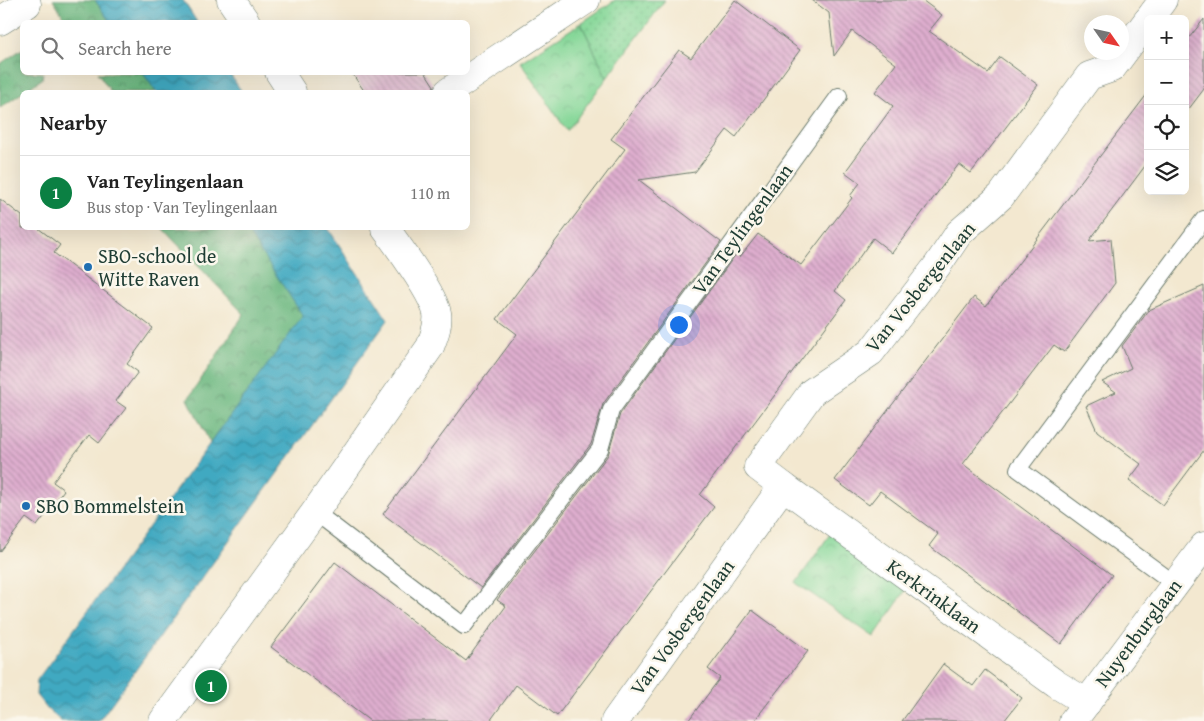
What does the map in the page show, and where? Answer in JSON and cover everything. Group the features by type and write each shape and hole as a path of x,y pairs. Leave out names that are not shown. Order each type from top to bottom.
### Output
{"street":[{"path":"231,0 245,20"},
{"path":"451,90 586,0"},
{"name":"Van Vosbergenlaan","path":"1151,15 1163,0"},
{"path":"0,21 27,4"},
{"name":"Van Vosbergenlaan","path":"615,721 783,486 758,467 812,392 870,352 937,266 959,233 1001,196 1089,76 1112,68 1144,24"},
{"path":"281,75 291,90"},
{"path":"163,721 315,512 430,347 436,331 438,314 432,298 386,230"},
{"name":"Kerkrinklaan","path":"783,486 1056,684 1080,712"},
{"name":"Nuyenburglaan","path":"1080,712 1204,546"}],"lane":[{"name":"Van Teylingenlaan","path":"315,512 464,626 600,449 611,410 839,96"},
{"path":"1175,584 1018,469 1204,218"}],"green space":[{"path":"53,0 95,0 109,20 66,20"},
{"path":"615,0 665,0 607,78 581,23"},
{"path":"581,23 607,78 567,131 520,62"},
{"path":"20,50 20,75 43,75 42,79 26,90 20,90 20,94 0,108 0,64"},
{"path":"99,75 144,75 155,90 110,90"},
{"path":"164,230 246,230 304,316 210,443 188,399 244,314"},
{"path":"830,534 908,587 874,637 796,583"}],"water":[{"path":"95,0 183,0 196,20 109,20"},
{"path":"144,75 230,75 241,90 155,90"},
{"path":"246,230 329,230 388,320 99,721 61,721 48,710 36,695 37,680 303,316"}],"building":[{"path":"735,0 800,50 736,137 727,130 695,172 639,180 721,242 603,404 591,444 481,588 383,514 517,334 497,319 625,149 611,139 679,50 691,58"},
{"path":"812,0 922,0 942,15 929,31 988,73 1000,57 1038,85 971,173 959,164 892,253 873,238 835,291 846,300 700,495 714,507 557,716 516,685 490,721 370,721 271,647 335,562 466,661 506,606 497,600 608,455 620,414 736,254 740,257 758,234 801,265 852,198 850,196 860,183 845,172 893,106 875,92 896,64 852,31 834,56 829,13"},
{"path":"1204,19 1204,89 1189,109 1189,60 1189,38"},
{"path":"353,75 427,75 434,86 433,90 364,90"},
{"path":"1144,98 1144,167 1089,241 1111,239 1115,283 1064,352 1054,345 963,464 1112,575 1061,644 929,546 938,534 880,491 869,505 835,480 974,297 986,306"},
{"name":"SBO-school de Witte Raven","path":"0,199 20,214 20,230 41,230 60,245 54,253 153,328 127,364 138,372 116,401 126,408 99,443 89,435 53,482 64,490 37,526 26,518 0,552"},
{"path":"1204,286 1204,450 1163,505 1129,480 1141,464 1097,431 1086,406 1116,392 1102,382 1131,368 1122,346 1149,310"},
{"path":"752,610 808,651 754,721 688,721 720,678 708,669"},
{"path":"943,664 973,686 985,670 1022,698 1004,721 902,721"}],"place":[{"name":"SBO-school de Witte Raven","path":"88,267"},
{"name":"SBO Bommelstein","path":"26,506"},
{"name":"Van Teylingenlaan","path":"211,686"}]}
